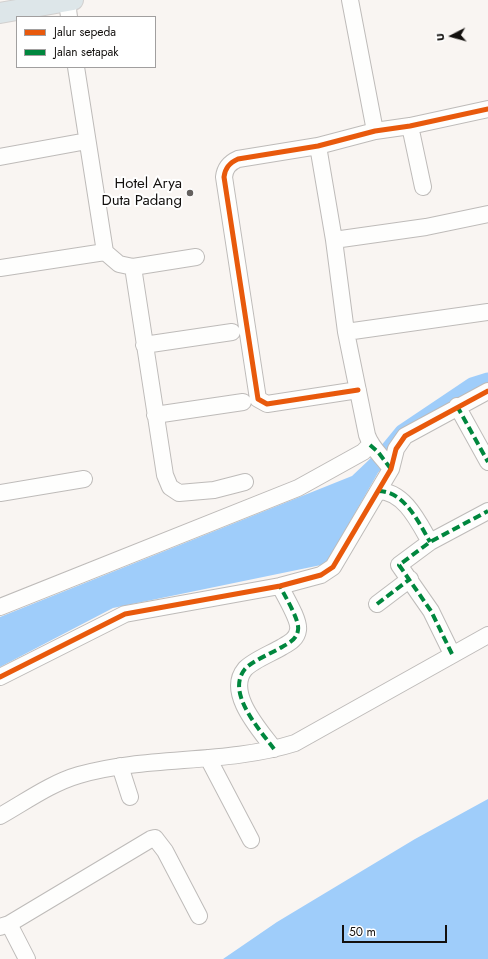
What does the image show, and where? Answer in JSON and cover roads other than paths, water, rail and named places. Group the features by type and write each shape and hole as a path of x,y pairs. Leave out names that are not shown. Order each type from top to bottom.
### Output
{"main road":[{"path":"0,13 70,6"}],"street":[{"path":"350,0 375,131"},
{"path":"76,68 105,252 118,264 133,267 196,257"},
{"path":"358,390 267,404 261,402 257,397 224,171 232,161 238,159 318,146 375,131 410,126 488,109"},
{"path":"410,126 423,187"},
{"path":"0,157 87,141"},
{"path":"318,146 334,240 346,332 358,390 374,449 390,468"},
{"path":"334,240 426,227 488,214"},
{"path":"0,268 105,252"},
{"path":"133,267 164,475 170,487 179,493 192,493 245,482"},
{"path":"346,332 488,312"},
{"path":"144,344 232,332"},
{"path":"0,677 125,614 280,586 321,575 333,567 378,491 390,468 396,449 405,436 457,406 488,391"},
{"path":"155,415 243,402"},
{"path":"457,406 488,462"},
{"path":"0,607 298,488 363,452 374,449"},
{"path":"0,493 84,479"},
{"path":"378,491 388,491 399,498 412,514 430,542"},
{"path":"452,654 432,611 399,565 430,542 488,511"},
{"path":"377,604 410,579"},
{"path":"274,749 245,709 240,692 240,676 246,667 290,643 296,636 299,629 297,621 280,586"},
{"path":"0,816 53,786 76,776 120,766 208,758 274,749 295,743 488,635"},
{"path":"208,758 251,840"},
{"path":"120,766 130,797"},
{"path":"27,959 5,925 155,838 166,851 199,916"}],"water":[{"path":"371,458 379,471 326,564 113,608 0,667 0,617 352,476"},
{"path":"488,799 488,959 223,959 277,922 415,839"}],"waterway":[{"path":"375,465 402,432 472,385 488,380"}],"place":[{"name":"Hotel Arya Duta Padang","path":"190,193"}]}
